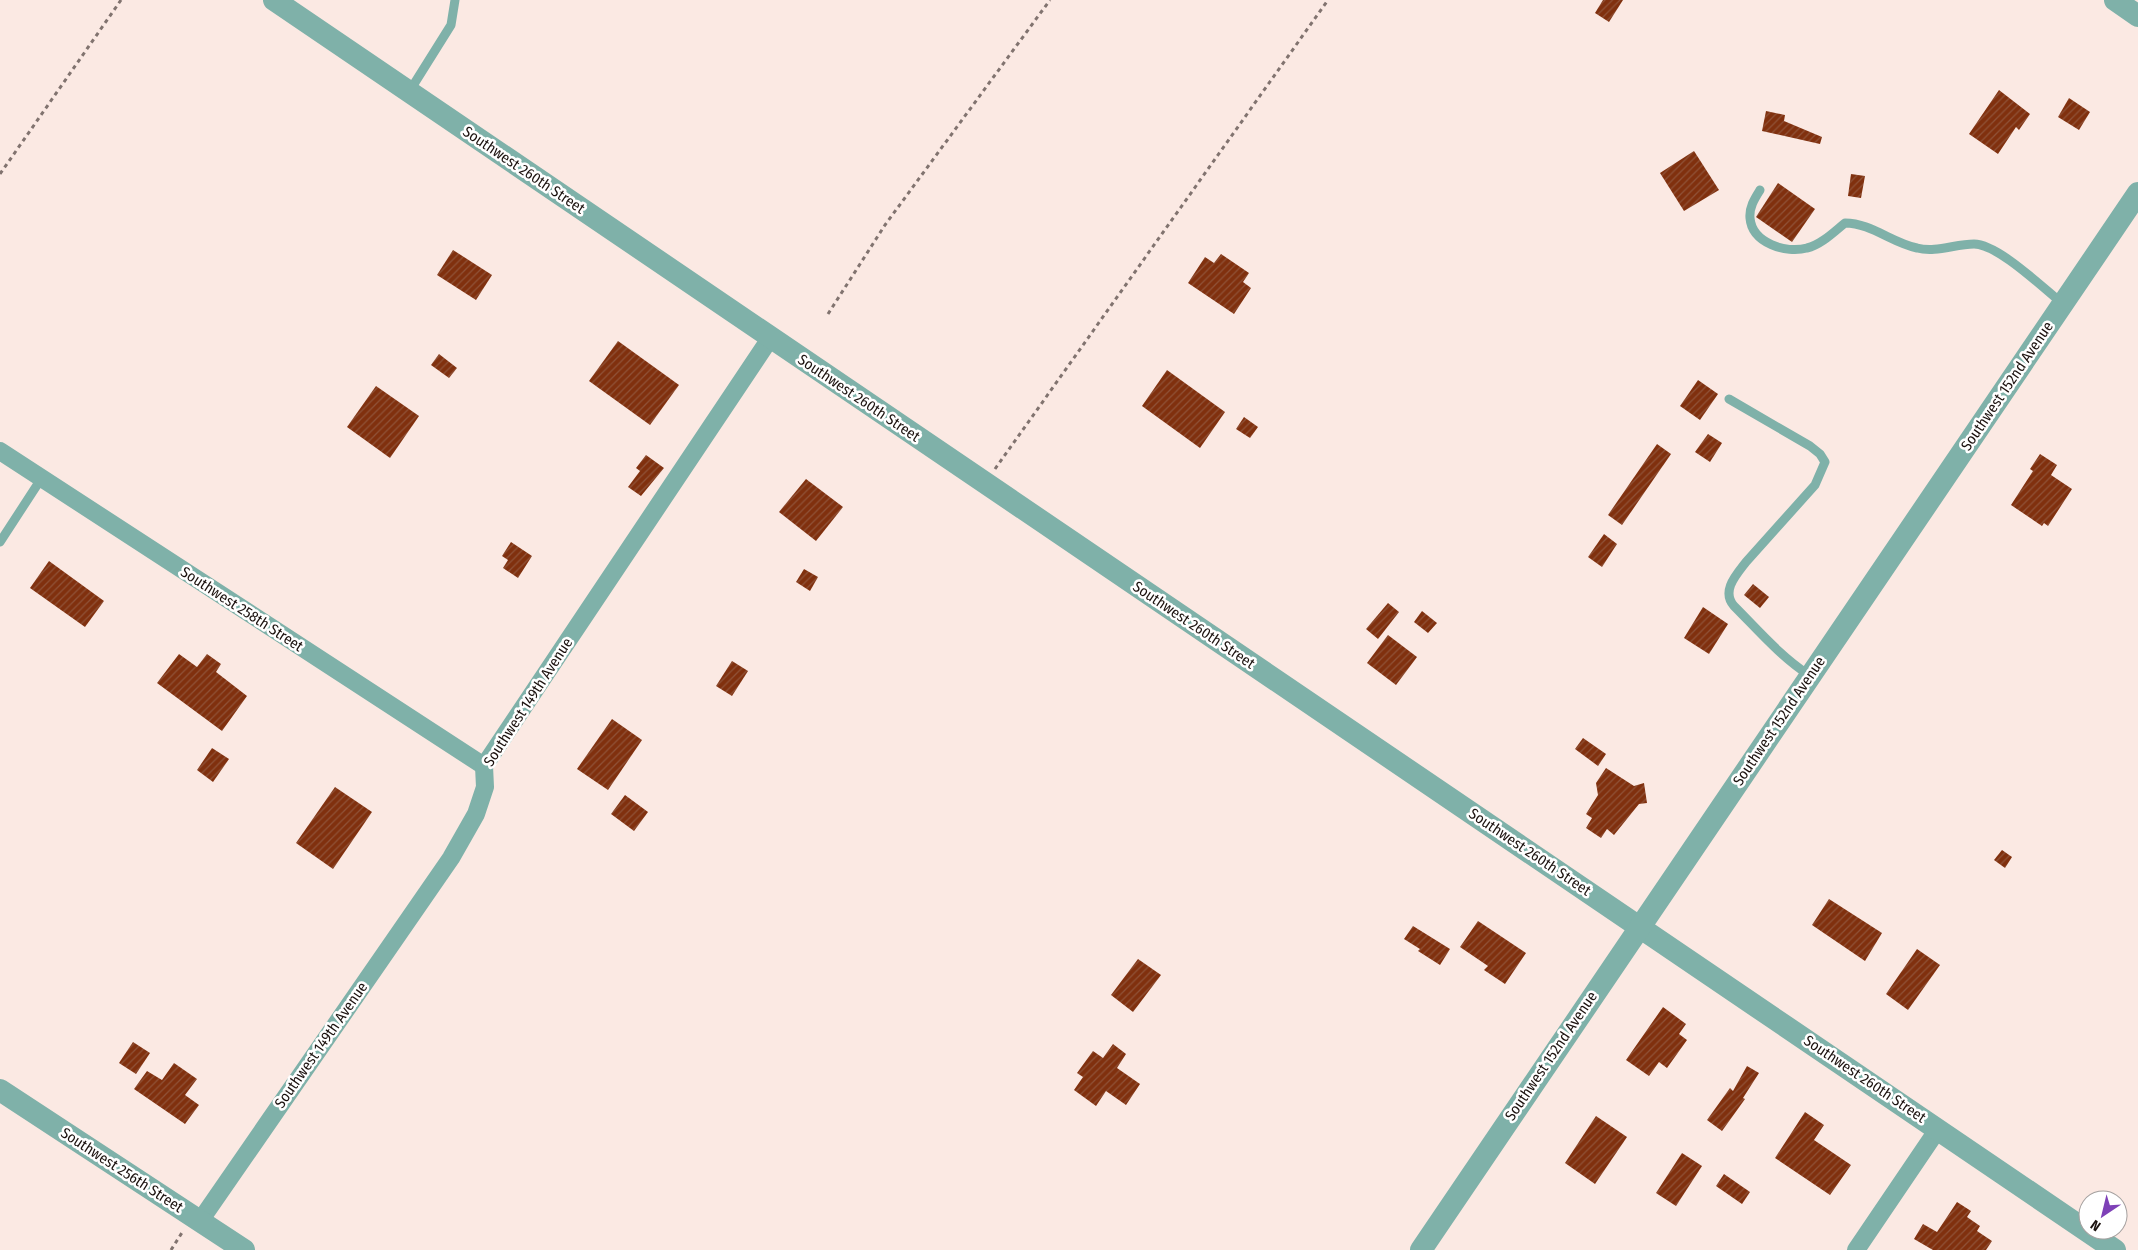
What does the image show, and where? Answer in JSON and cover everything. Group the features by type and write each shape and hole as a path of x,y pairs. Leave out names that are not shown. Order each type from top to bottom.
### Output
{"street":[{"name":"Southwest 260th Street","path":"274,0 2116,1250"},
{"path":"2115,0 2138,16"},
{"name":"Southwest 152nd Avenue","path":"1421,1250 2138,193"},
{"name":"Southwest 149th Avenue","path":"200,1221 450,858 476,814 485,787 484,766 771,337"},
{"name":"Southwest 258th Street","path":"0,451 484,766"},
{"name":"Southwest 256th Street","path":"0,1090 244,1250"},
{"path":"1856,1250 1938,1129"}],"lane":[{"path":"409,92 450,25 455,0"},
{"path":"1760,190 1752,204 1749,217 1752,228 1762,239 1774,246 1792,250 1808,248 1828,237 1845,223 1858,223 1895,241 1918,249 1932,250 1976,244 1998,252 2063,304"},
{"path":"1729,399 1810,446 1820,454 1825,462 1815,485 1746,562 1736,575 1728,594 1729,600 1734,606 1788,661 1810,675"},
{"path":"0,542 41,479"}],"path":[{"path":"0,174 121,0"},
{"path":"828,314 885,225 1050,0"},
{"path":"985,484 1328,0"}],"building":[{"path":"1603,0 1623,0 1609,22 1595,13"},
{"path":"1999,90 2030,114 2019,130 2016,127 1998,154 1969,134"},
{"path":"2069,98 2090,112 2079,130 2058,117"},
{"path":"1766,111 1785,115 1784,121 1822,137 1820,144 1762,131"},
{"path":"1694,151 1719,190 1684,211 1660,173"},
{"path":"1851,174 1865,176 1861,198 1848,196"},
{"path":"1778,183 1815,209 1792,242 1756,217"},
{"path":"453,250 492,275 476,300 437,275"},
{"path":"1221,254 1249,273 1243,282 1251,288 1234,314 1188,283 1205,257 1214,263"},
{"path":"618,341 679,385 650,425 589,381"},
{"path":"439,354 457,368 449,378 431,365"},
{"path":"1167,370 1225,412 1200,448 1142,406"},
{"path":"1698,380 1718,394 1700,420 1680,406"},
{"path":"376,386 419,416 390,458 347,427"},
{"path":"1244,417 1258,427 1250,438 1236,429"},
{"path":"1708,434 1722,443 1710,462 1695,452"},
{"path":"1657,444 1671,454 1622,525 1608,515"},
{"path":"2040,454 2057,465 2051,475 2072,489 2048,526 2044,523 2042,526 2011,505 2033,471 2030,469"},
{"path":"646,455 664,468 641,496 628,487 640,471 636,468"},
{"path":"806,479 843,507 816,541 779,512"},
{"path":"1604,534 1617,544 1602,567 1588,557"},
{"path":"511,542 532,556 518,578 503,568 508,560 502,556"},
{"path":"49,561 104,601 85,627 30,588"},
{"path":"804,569 818,577 810,591 796,582"},
{"path":"1753,584 1769,597 1760,608 1744,595"},
{"path":"1388,603 1399,612 1378,639 1366,629"},
{"path":"1703,607 1728,624 1709,654 1684,638"},
{"path":"1422,611 1437,623 1428,633 1414,622"},
{"path":"1388,635 1417,657 1396,685 1367,663"},
{"path":"179,654 197,667 207,654 221,664 216,672 247,696 222,731 157,683"},
{"path":"732,661 748,671 732,696 716,686"},
{"path":"612,719 642,740 608,790 577,769"},
{"path":"1583,738 1606,754 1598,766 1575,749"},
{"path":"212,748 229,759 213,782 197,770"},
{"path":"1606,768 1634,786 1644,783 1647,803 1639,804 1614,835 1607,829 1601,838 1586,828 1592,818 1586,814 1598,795 1596,783"},
{"path":"335,787 372,812 333,869 296,843"},
{"path":"625,795 648,812 634,831 611,814"},
{"path":"2002,850 2012,857 2005,868 1994,860"},
{"path":"1829,899 1882,933 1865,961 1812,925"},
{"path":"1478,921 1526,953 1505,984 1484,970 1488,966 1460,947"},
{"path":"1413,926 1450,949 1440,965 1418,951 1420,949 1404,939"},
{"path":"1917,949 1940,965 1908,1010 1886,994"},
{"path":"1138,959 1161,975 1133,1012 1111,995"},
{"path":"1663,1007 1686,1024 1679,1034 1687,1040 1667,1068 1659,1062 1649,1076 1626,1060"},
{"path":"133,1042 150,1053 136,1074 119,1063"},
{"path":"1113,1044 1126,1054 1117,1068 1140,1084 1126,1105 1106,1091 1096,1106 1074,1090 1083,1077 1077,1073 1093,1051 1103,1058"},
{"path":"174,1063 197,1079 185,1095 199,1105 185,1124 134,1089 147,1071 162,1080"},
{"path":"1747,1066 1759,1073 1743,1098 1745,1099 1722,1131 1707,1120 1730,1088 1733,1091"},
{"path":"1805,1112 1824,1125 1814,1140 1851,1165 1830,1195 1775,1158"},
{"path":"1596,1116 1627,1137 1595,1184 1565,1163"},
{"path":"1682,1153 1702,1166 1676,1206 1656,1193"},
{"path":"1724,1174 1750,1192 1742,1204 1716,1186"},
{"path":"1957,1202 1971,1211 1967,1217 1980,1226 1977,1231 1992,1241 1986,1250 1933,1250 1914,1239 1923,1224 1937,1232"}]}
